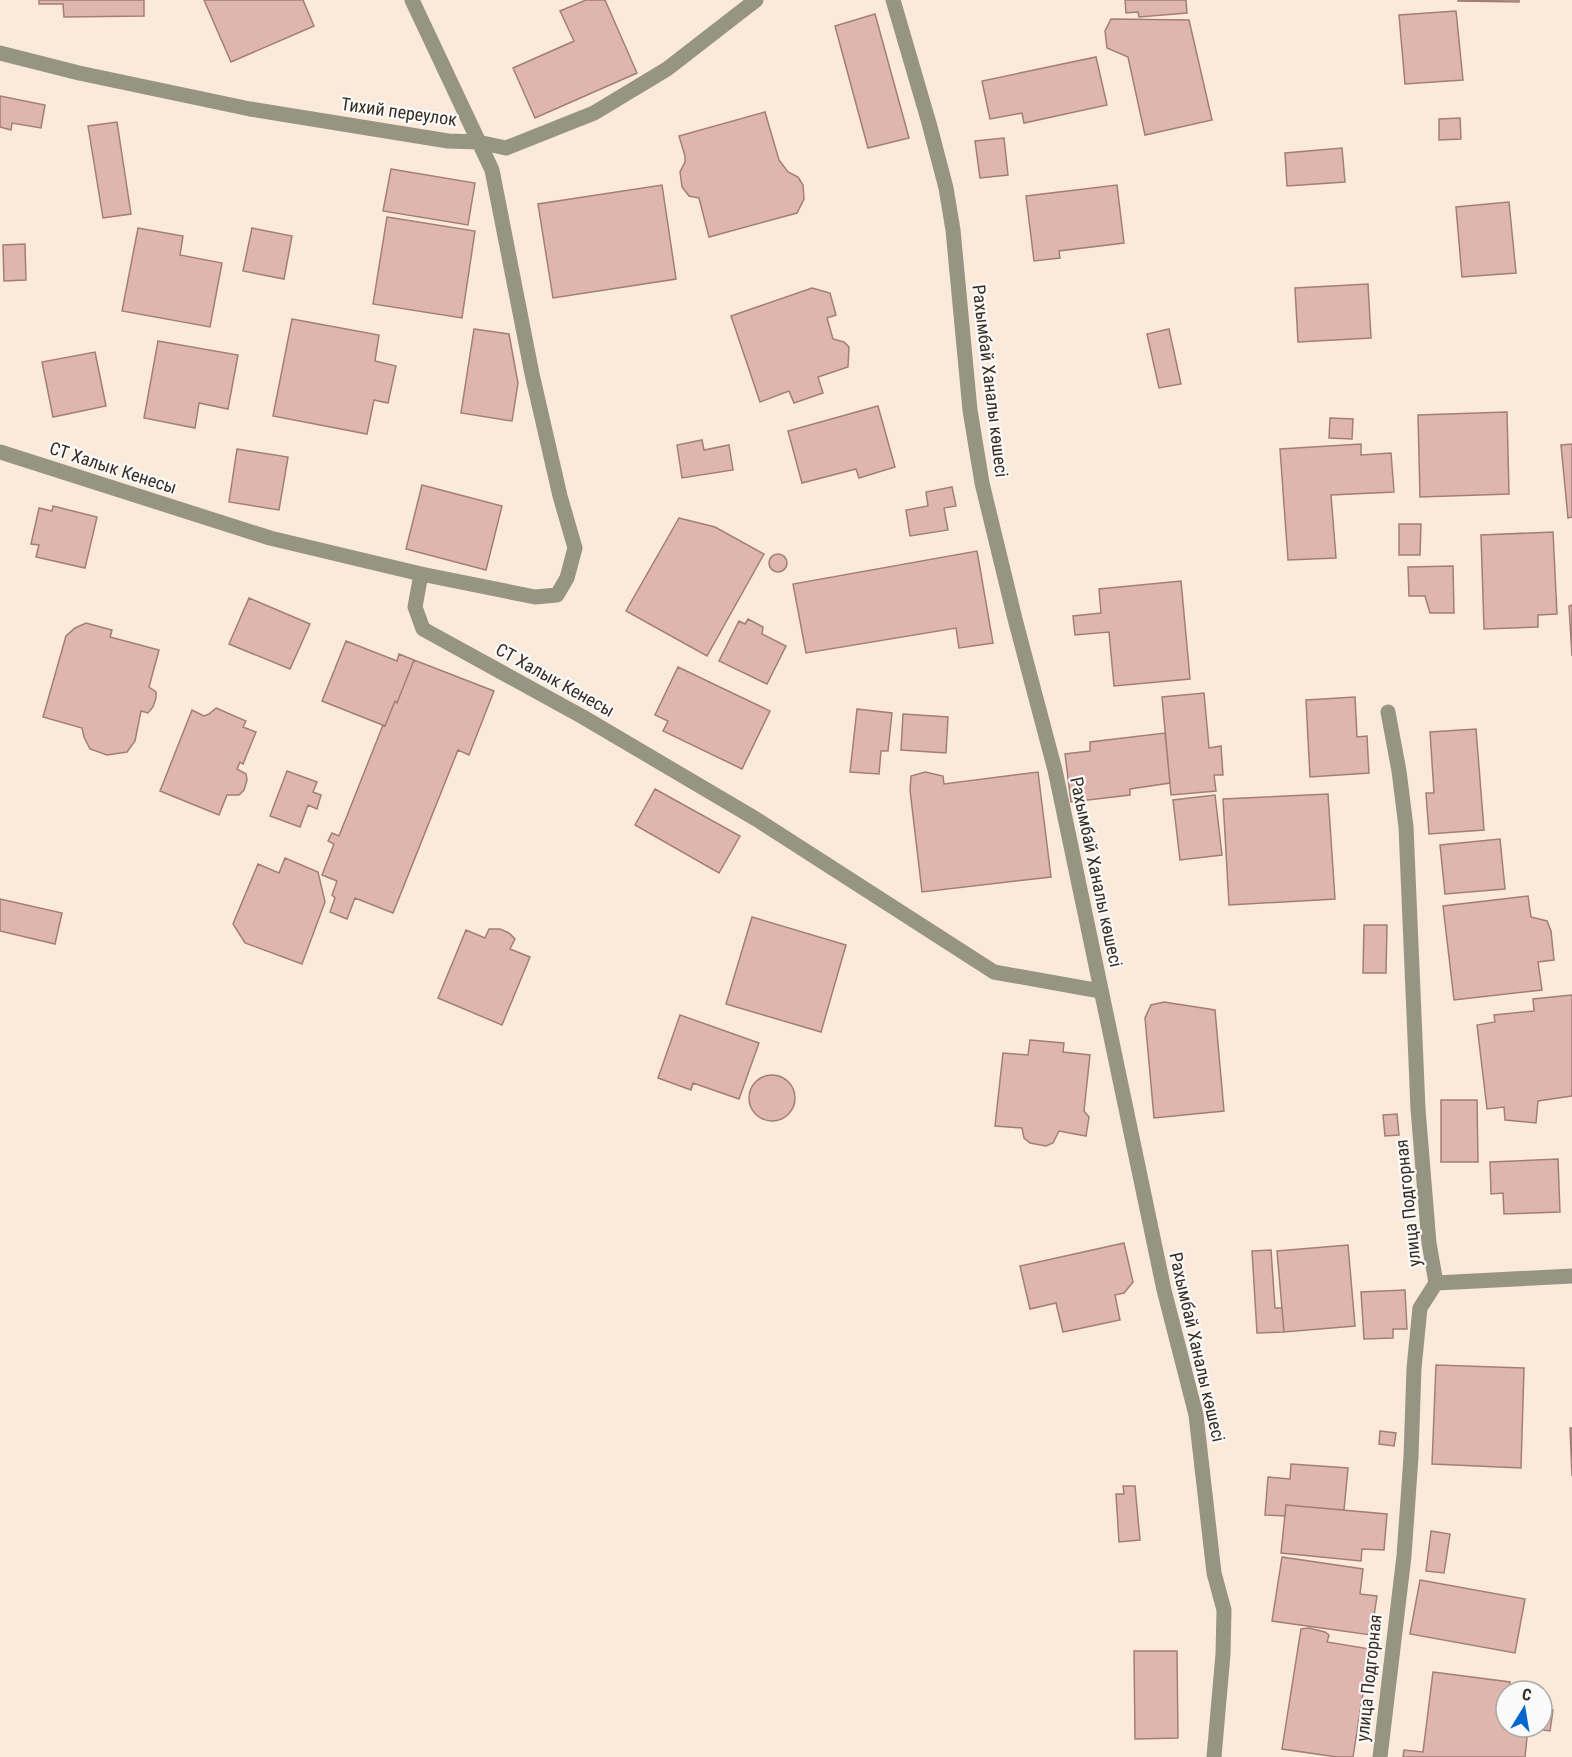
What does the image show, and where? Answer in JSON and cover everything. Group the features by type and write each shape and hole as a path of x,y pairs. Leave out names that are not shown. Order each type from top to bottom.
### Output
{"street":[{"path":"412,0 492,170 532,374 560,496 575,548 567,578 557,595 535,597 421,574"},
{"name":"Тихий переулок","path":"0,53 79,73 250,109 438,140 478,142 506,148 594,113 667,69 756,0"},
{"name":"Рахымбай Ханалы көшесі","path":"892,0 946,188 970,410 982,483 1057,780 1164,1290 1196,1415 1214,1573 1224,1610 1223,1654 1214,1757"},
{"name":"СТ Халык Кенесы","path":"0,452 270,538 421,574 415,607 423,629 583,717 756,819 994,972 1100,991"},
{"name":"улица Подгорная","path":"1380,1757 1404,1556 1414,1368 1420,1308 1436,1283 1429,1243 1418,1109 1406,828 1399,771 1388,712"},
{"path":"1436,1283 1572,1276"}],"building":[{"path":"39,0 144,0 144,16 64,17 63,4 39,4"},
{"path":"204,0 303,0 314,26 231,62"},
{"path":"586,0 605,0 637,73 535,118 513,68 574,41 560,11"},
{"path":"1125,0 1186,0 1187,13 1139,17 1138,12 1126,13"},
{"path":"1519,0 1519,2 1458,1"},
{"path":"1456,11 1463,80 1405,84 1399,15"},
{"path":"875,14 909,138 868,148 835,26"},
{"path":"1111,19 1189,20 1212,120 1145,135 1128,57 1107,48 1105,31"},
{"path":"1096,57 1107,105 1024,123 1022,113 990,119 982,81"},
{"path":"0,96 45,105 41,128 12,123 11,130 0,127"},
{"path":"765,112 779,160 788,172 798,177 803,185 804,199 797,213 709,237 699,198 689,196 682,187 680,172 685,156 679,136"},
{"path":"1460,118 1461,139 1439,140 1439,119"},
{"path":"117,122 131,214 103,218 88,126"},
{"path":"1004,138 1008,175 980,178 975,141"},
{"path":"1342,148 1345,182 1287,186 1285,153"},
{"path":"391,169 475,183 468,225 383,211"},
{"path":"662,185 676,279 553,298 538,204"},
{"path":"1117,185 1124,243 1059,251 1060,258 1034,261 1026,196"},
{"path":"1509,202 1516,273 1462,277 1456,207"},
{"path":"387,217 475,231 462,318 373,304"},
{"path":"138,228 183,236 180,255 222,263 210,327 122,311"},
{"path":"252,228 292,236 284,279 243,271"},
{"path":"25,244 26,280 4,281 3,245"},
{"path":"1368,284 1371,338 1298,342 1295,288"},
{"path":"812,288 830,293 836,315 827,318 833,339 844,342 849,347 848,367 818,377 823,393 794,403 789,391 760,402 731,316"},
{"path":"292,319 379,335 375,361 396,366 388,403 374,400 367,434 273,416"},
{"path":"474,329 509,334 518,383 512,421 461,413"},
{"path":"1169,329 1181,384 1159,388 1147,334"},
{"path":"158,341 238,355 228,409 199,403 195,428 144,418"},
{"path":"95,352 106,406 53,417 42,362"},
{"path":"878,406 895,467 859,478 856,469 802,483 788,431"},
{"path":"1507,412 1509,494 1420,497 1418,415"},
{"path":"1330,418 1353,419 1352,439 1329,438"},
{"path":"702,440 704,450 729,445 733,470 682,478 677,445"},
{"path":"1361,444 1361,455 1391,453 1394,492 1331,495 1336,558 1288,560 1280,449"},
{"path":"1572,444 1572,517 1568,518 1561,445"},
{"path":"237,449 288,457 279,510 229,502"},
{"path":"422,485 502,506 486,570 406,549"},
{"path":"952,487 956,506 944,508 948,530 910,536 906,510 928,506 926,492"},
{"path":"53,506 97,517 85,568 36,557 39,545 31,544 39,508 52,511"},
{"path":"679,518 715,527 764,554 707,656 626,611"},
{"path":"1399,524 1421,524 1420,555 1399,555"},
{"path":"1553,532 1557,614 1538,615 1538,627 1484,629 1481,535"},
{"path":"977,551 993,643 959,648 956,628 806,653 793,584"},
{"path":"774,554 782,554 787,559 785,570 774,572 769,567 769,559"},
{"path":"1453,566 1454,613 1430,613 1425,596 1409,596 1408,567"},
{"path":"1181,581 1190,679 1114,686 1109,632 1075,635 1073,616 1101,613 1099,589"},
{"path":"249,598 310,624 290,669 229,644"},
{"path":"1572,605 1572,656 1569,606"},
{"path":"748,619 763,627 762,634 786,646 767,684 719,661 739,621 745,624"},
{"path":"86,623 112,630 110,637 159,650 149,687 156,692 156,698 148,713 141,711 135,741 127,752 107,755 90,749 82,728 43,717 66,636 75,628"},
{"path":"346,641 397,661 399,654 414,660 385,726 322,701"},
{"path":"414,660 494,691 469,755 458,750 393,913 355,898 347,919 330,912 337,881 322,875 334,844 328,841 332,833 339,836 383,725 385,726 395,701 397,703"},
{"path":"678,667 770,711 742,769 663,731 668,721 655,715"},
{"path":"1204,693 1209,748 1221,746 1223,775 1214,775 1216,791 1171,795 1162,697"},
{"path":"1355,697 1357,737 1367,736 1369,773 1310,777 1306,700"},
{"path":"216,708 246,721 243,727 256,732 243,764 240,762 237,769 246,774 244,790 239,795 227,795 219,815 160,791 192,710 204,716"},
{"path":"857,709 892,713 888,751 881,751 879,774 850,772"},
{"path":"903,714 948,717 946,753 901,750"},
{"path":"1476,729 1484,830 1429,834 1426,793 1434,793 1430,732"},
{"path":"1165,733 1170,783 1130,789 1130,795 1071,802 1065,754 1090,751 1090,742"},
{"path":"287,771 317,782 313,792 321,795 317,809 308,805 300,827 270,816"},
{"path":"925,772 943,776 944,784 1038,772 1051,877 922,892 910,790 911,776"},
{"path":"655,789 740,836 719,873 635,825"},
{"path":"1328,794 1335,899 1229,905 1223,799"},
{"path":"1215,795 1222,855 1180,860 1173,800"},
{"path":"1500,839 1505,889 1445,894 1440,845"},
{"path":"285,858 318,872 325,902 302,964 245,943 233,924 258,864 279,873"},
{"path":"1528,896 1531,917 1547,921 1551,931 1554,960 1538,962 1542,990 1454,1000 1443,906"},
{"path":"0,899 62,913 55,944 0,931"},
{"path":"752,917 846,945 821,1032 726,1004"},
{"path":"1364,925 1387,925 1386,973 1363,973"},
{"path":"489,929 500,929 509,933 515,939 510,949 530,957 502,1025 438,998 466,930 485,938"},
{"path":"1572,995 1572,1096 1538,1101 1536,1123 1505,1120 1504,1107 1487,1109 1477,1025 1495,1022 1494,1015 1534,1011 1533,999"},
{"path":"1164,1002 1215,1010 1224,1111 1154,1118 1145,1018 1151,1005"},
{"path":"680,1015 759,1043 739,1099 693,1083 691,1090 658,1078"},
{"path":"1030,1040 1064,1043 1063,1052 1090,1055 1084,1111 1089,1117 1086,1136 1059,1131 1053,1143 1046,1146 1030,1143 1024,1138 1022,1128 995,1126 1003,1053 1028,1055"},
{"path":"772,1075 788,1082 795,1098 788,1114 772,1121 756,1114 749,1098 756,1082"},
{"path":"1441,1100 1477,1100 1478,1162 1441,1162"},
{"path":"1397,1114 1399,1135 1385,1136 1383,1115"},
{"path":"1558,1159 1560,1212 1504,1214 1503,1193 1491,1194 1490,1162"},
{"path":"1124,1243 1133,1282 1124,1293 1115,1295 1120,1320 1063,1332 1056,1303 1030,1309 1020,1266"},
{"path":"1348,1245 1355,1326 1284,1332 1277,1251"},
{"path":"1271,1250 1275,1308 1282,1308 1284,1332 1257,1333 1252,1251"},
{"path":"1405,1290 1407,1329 1393,1329 1393,1338 1364,1339 1361,1292"},
{"path":"1436,1365 1524,1368 1521,1468 1432,1464"},
{"path":"1570,1428 1572,1428 1572,1476"},
{"path":"1380,1431 1396,1433 1394,1446 1379,1444"},
{"path":"1291,1464 1348,1468 1344,1510 1286,1505 1285,1516 1265,1515 1268,1477 1290,1479"},
{"path":"1123,1486 1135,1486 1140,1540 1119,1542 1116,1494 1124,1494"},
{"path":"1286,1505 1387,1514 1384,1550 1362,1549 1361,1561 1281,1553"},
{"path":"1431,1531 1450,1534 1444,1573 1426,1571"},
{"path":"1282,1557 1363,1569 1360,1594 1377,1596 1371,1635 1272,1621"},
{"path":"1420,1580 1525,1599 1515,1653 1410,1634"},
{"path":"1309,1628 1329,1635 1327,1642 1370,1649 1353,1757 1282,1749 1301,1629"},
{"path":"1134,1651 1177,1651 1178,1738 1135,1739"},
{"path":"1433,1672 1494,1680 1494,1739 1527,1739 1525,1757 1403,1757 1404,1750 1423,1752"}]}
